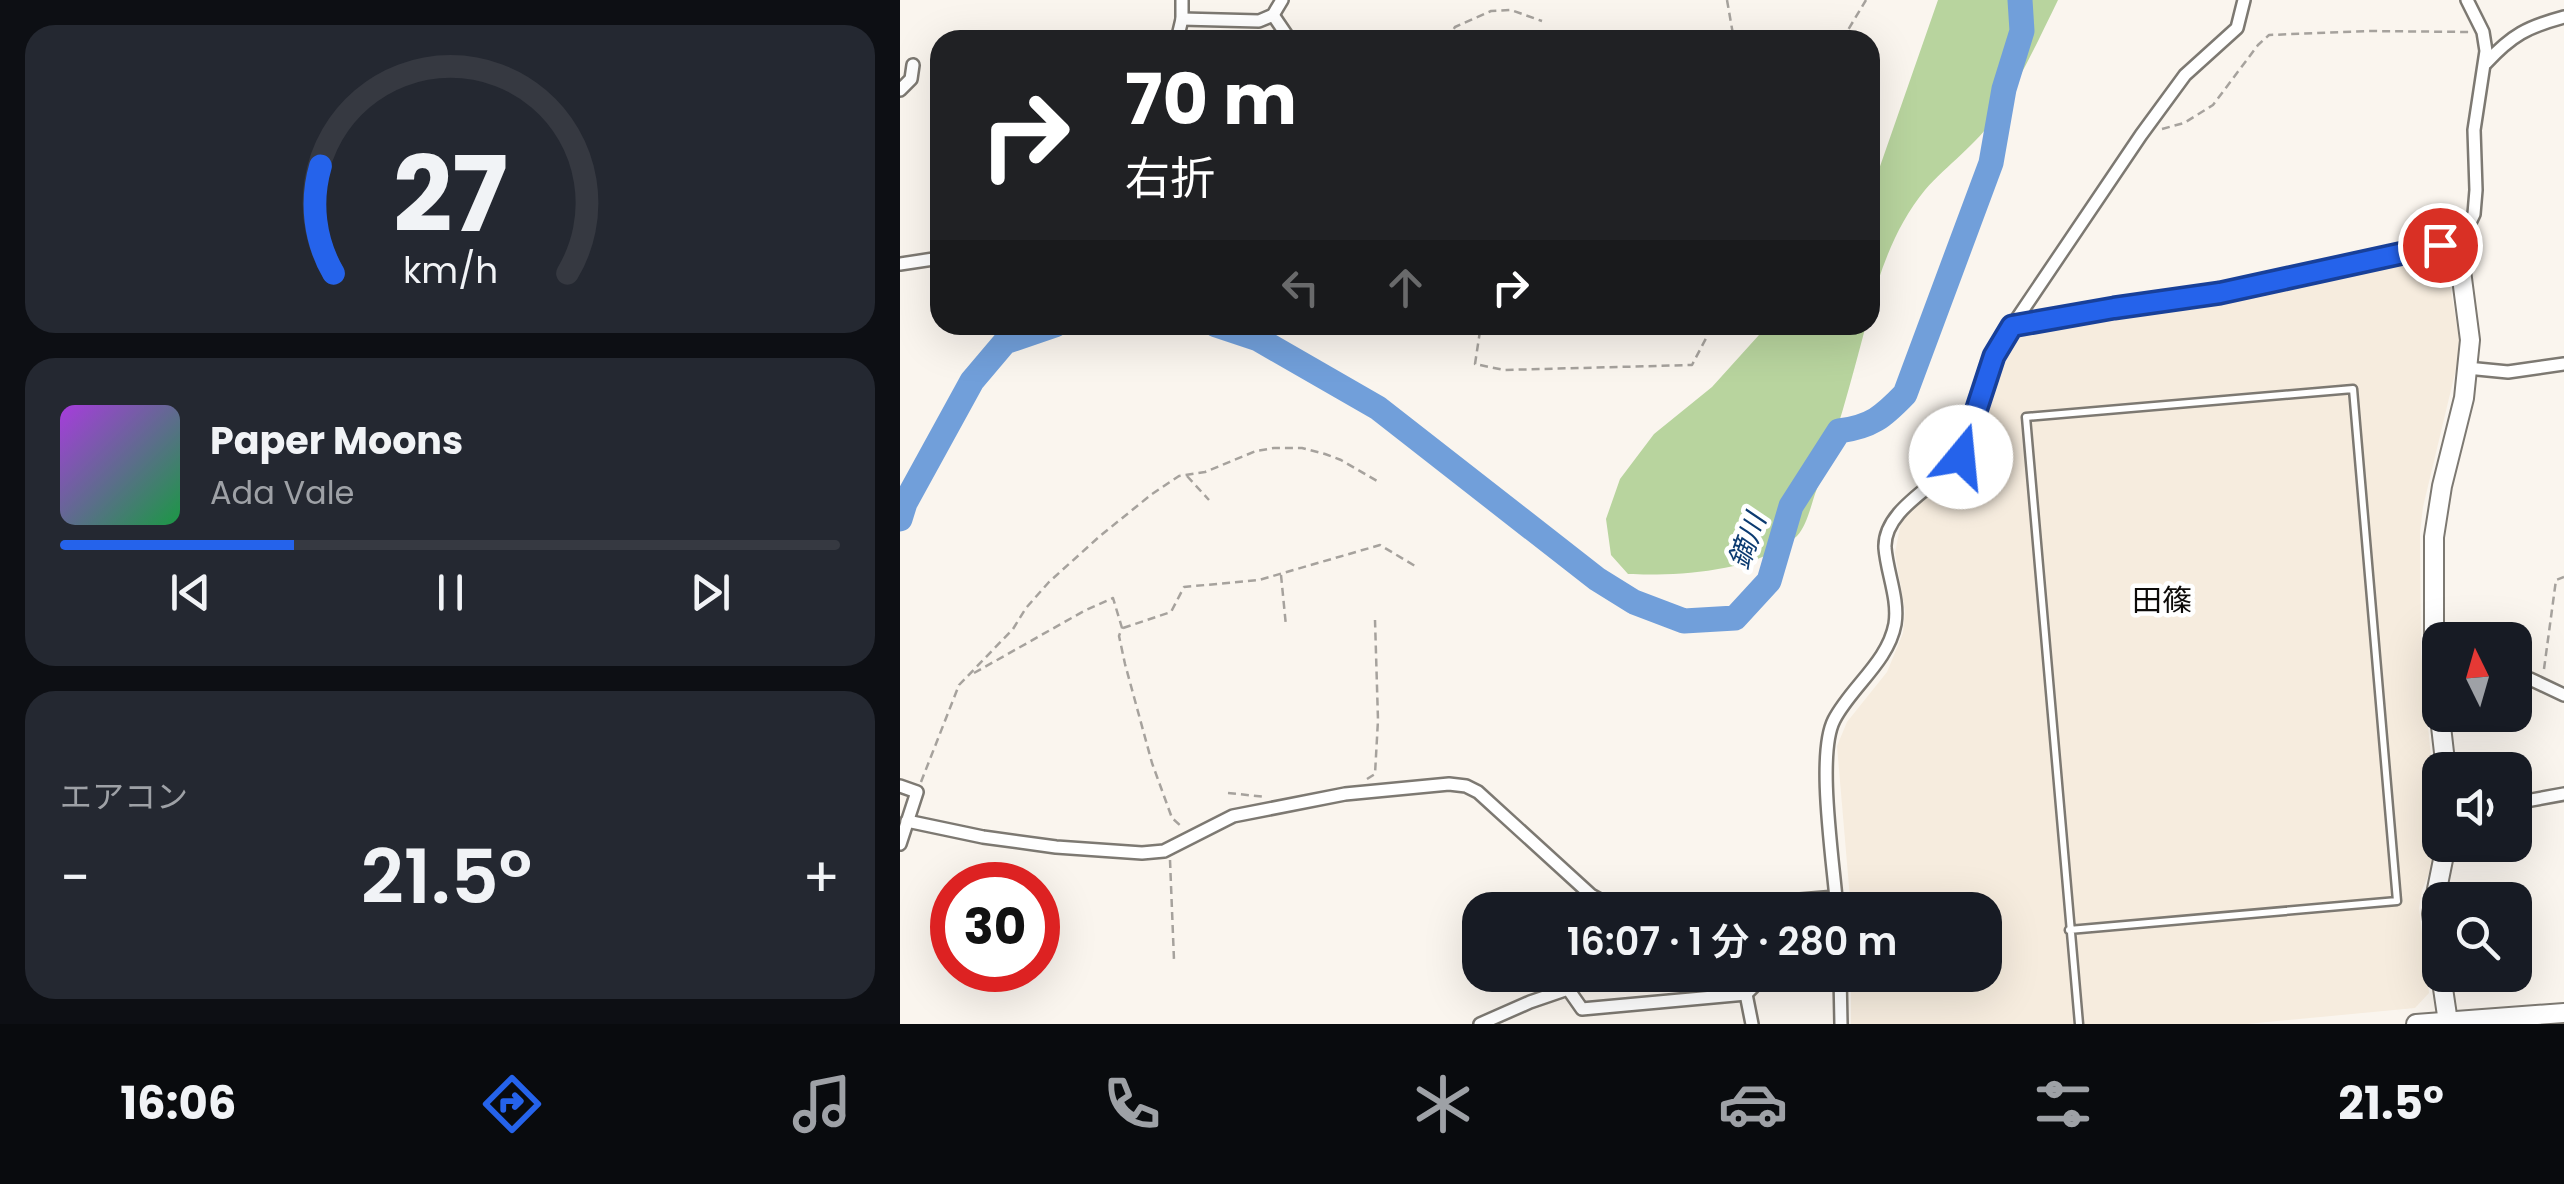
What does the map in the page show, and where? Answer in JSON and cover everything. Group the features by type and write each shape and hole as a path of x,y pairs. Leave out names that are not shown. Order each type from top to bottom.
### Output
{"street":[{"path":"1179,30 1182,0"},
{"path":"1182,19 1259,21 1274,14 1282,0"},
{"path":"1835,892 1826,746 1833,721 1885,650 1895,623 1884,545 1887,531 1896,516 1961,457 1994,356 2012,326 2185,75 2237,28 2244,0"},
{"path":"2434,622 2434,536 2464,398 2470,340 2460,263 2462,241 2474,214 2474,130 2486,63 2483,32 2467,0"},
{"path":"1274,14 1284,30"},
{"path":"2486,63 2506,41 2536,25 2564,17"},
{"path":"900,90 911,79 913,65"},
{"path":"2012,326 2220,293 2462,241"},
{"path":"900,264 930,260"},
{"path":"2467,368 2508,372 2564,364"},
{"path":"2532,680 2564,696"},
{"path":"907,822 1056,848 1164,852 1232,816 1345,794 1435,785 1466,786 1478,792 1588,892"},
{"path":"900,844 910,790"},
{"path":"2532,799 2564,794"},
{"path":"1480,1024 1568,990 1582,1009 1585,1024"},
{"path":"1840,992 1841,1024"},
{"path":"2443,992 2448,1023"},
{"path":"1582,1009 1746,994 1752,1024"},
{"path":"2416,1024 2564,1013"}],"lane":[{"path":"2069,930 2397,901 2353,389 2026,417 2069,930 2079,1024"}],"path":[{"path":"1727,0 1732,30"},
{"path":"1848,30 1866,0"},
{"path":"1454,30 1491,10 1511,10 1542,20"},
{"path":"2146,128 2161,130 2184,123 2214,105 2269,36 2370,31 2483,32"},
{"path":"1479,335 1475,364 1504,370 1692,365 1708,335"},
{"path":"910,790 956,690 1013,629 1048,582 1179,476 1205,472 1256,451 1302,448 1341,460 1377,482"},
{"path":"1187,476 1209,500"},
{"path":"1122,628 1171,612 1184,587 1259,580 1380,546 1415,566"},
{"path":"1280,574 1286,626"},
{"path":"2543,685 2556,580 2564,576"},
{"path":"968,676 1113,598 1122,628 1119,636 1125,664 1162,794 1177,824 1197,835"},
{"path":"1345,794 1375,774 1375,620"},
{"path":"1228,793 1254,794 1274,799 1282,806"},
{"path":"1164,852 1171,867 1174,960"}],"shaded area":[{"path":"2448,248 2446,263 2461,348 2420,533 2422,732 2429,732 2430,752 2422,752 2422,862 2434,862 2422,882 2419,908 2422,992 2429,993 2415,1008 2247,1024 1851,1024 1851,992 2002,992 2002,892 1849,892 1837,746 1847,722 1887,672 1903,633 1905,611 1895,553 1901,522 1913,507 1965,465 2000,369 2021,331"}],"green space":[{"path":"1938,0 2058,0 1995,117 1925,190 1906,217 1880,278 1880,166"},
{"path":"1759,335 1863,335 1836,431 1808,516 1797,536 1781,548 1740,564 1693,572 1628,574 1611,555 1606,519 1620,479 1654,434 1712,387"}],"waterway":[{"name":"鏑川","path":"1246,335 1378,408 1597,579 1634,602 1684,621 1735,618 1769,581 1791,506 1839,431 1876,420 1905,394 1991,163 2004,89 2022,31 2020,0"},
{"name":"鏑川","path":"900,519 972,381 1005,342 1026,335"}],"district":[{"name":"田篠","path":"2162,601"}],"route":[{"path":"1961,457 1994,356 2012,326 2220,293 2440,245"}]}
